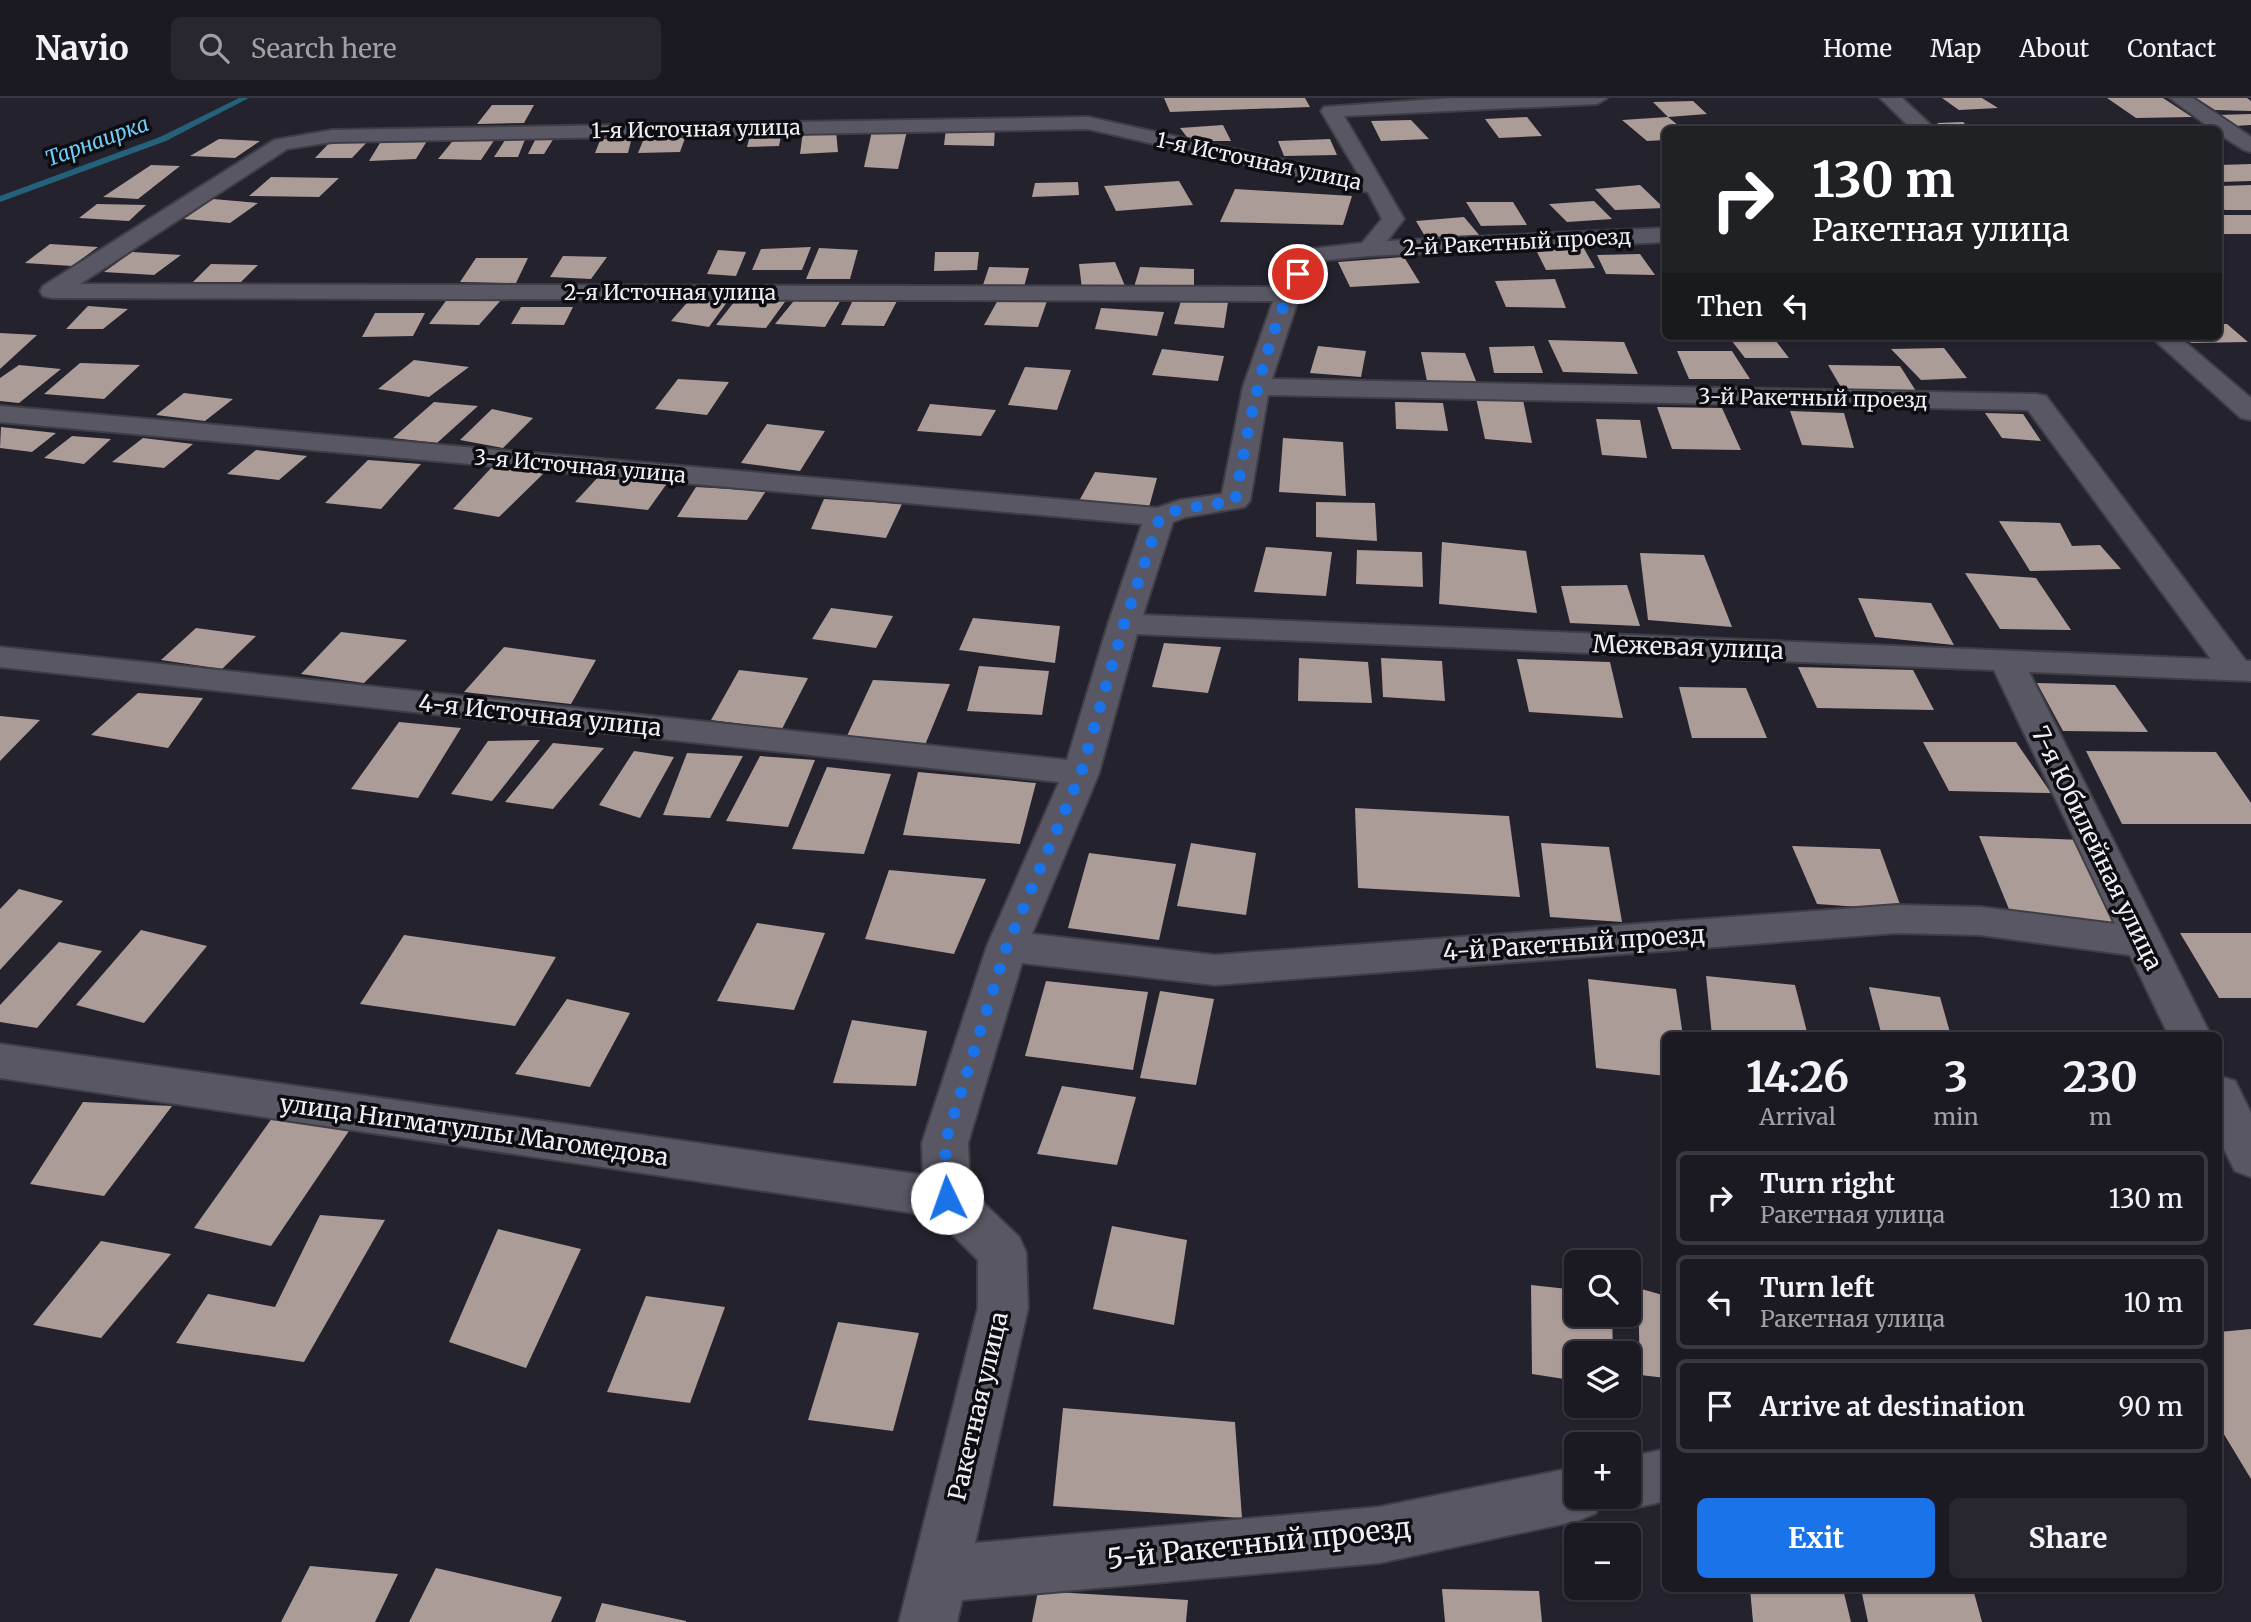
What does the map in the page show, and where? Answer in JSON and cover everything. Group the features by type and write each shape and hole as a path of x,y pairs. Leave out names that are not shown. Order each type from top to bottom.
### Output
{"street":[{"path":"947,1198 945,1143 1007,946 1081,773 1124,624 1160,517 1180,509 1235,501 1256,387 1288,294 1308,255 1369,248 1393,219 1331,111 1463,101 1597,98"},
{"path":"1890,98 1922,126"},
{"path":"2180,98 2221,126"},
{"path":"713,129 721,108"},
{"name":"1-я Источная улица","path":"52,291 281,144 332,136 1088,123 1377,187"},
{"path":"2222,126 2251,146"},
{"name":"2-й Ракетный проезд","path":"1369,248 1662,235"},
{"name":"2-я Источная улица","path":"52,291 1288,294"},
{"path":"2168,340 2251,412"},
{"name":"3-й Ракетный проезд","path":"1256,387 2036,402 2243,670"},
{"name":"3-я Источная улица","path":"0,414 1160,517"},
{"name":"Межевая улица","path":"1124,624 2243,670"},
{"name":"4-я Источная улица","path":"0,657 1081,773"},
{"name":"7-я Юбилейная улица","path":"2006,660 2188,1032"},
{"name":"4-й Ракетный проезд","path":"1007,946 1215,970 1897,919 1980,921 2142,942"},
{"name":"улица Нигматуллы Магомедова","path":"0,1061 947,1198"},
{"path":"2222,1100 2251,1158"},
{"name":"Ракетная улица","path":"933,1598 1003,1308 1002,1252 947,1198"},
{"path":"1641,1480 1662,1476"},
{"name":"5-й Ракетный проезд","path":"933,1598 1379,1535 1564,1497"}],"building":[{"path":"1164,98 1305,98 1310,107 1170,112"},
{"path":"1942,98 1982,98 1998,108 1959,110"},
{"path":"2107,98 2163,98 2192,117 2136,118"},
{"path":"2196,98 2247,98 2251,101 2251,111 2215,110"},
{"path":"1693,101 1707,114 1668,117 1653,102"},
{"path":"492,105 534,105 524,123 477,124"},
{"path":"2251,114 2251,125 2235,126 2218,115"},
{"path":"1527,117 1542,136 1499,138 1485,119"},
{"path":"1668,117 1679,126 1662,126 1662,140 1647,141 1622,120"},
{"path":"1411,120 1429,139 1381,141 1371,121"},
{"path":"1963,122 1968,126 1940,126 1937,123"},
{"path":"1223,125 1231,141 1190,141 1180,128"},
{"path":"995,127 994,146 944,145 946,129"},
{"path":"751,131 782,131 779,146 747,147"},
{"path":"803,131 836,131 838,152 800,154"},
{"path":"872,131 907,131 898,169 864,167"},
{"path":"687,133 680,152 638,153 645,136"},
{"path":"430,136 416,159 369,161 383,138"},
{"path":"497,136 481,160 438,159 456,137"},
{"path":"507,137 526,137 518,157 494,157"},
{"path":"632,137 628,153 595,153 601,138"},
{"path":"536,138 554,138 544,154 528,154"},
{"path":"219,139 260,141 235,158 190,156"},
{"path":"333,139 370,139 352,158 315,158"},
{"path":"1330,139 1337,155 1284,156 1278,141"},
{"path":"2251,164 2251,181 2222,182 2222,165"},
{"path":"151,165 180,166 138,199 103,197"},
{"path":"271,177 339,178 319,197 249,196"},
{"path":"1179,181 1193,205 1116,211 1104,186"},
{"path":"1078,182 1079,195 1032,197 1035,183"},
{"path":"1640,185 1662,208 1615,210 1595,189"},
{"path":"2251,185 2251,210 2222,208 2222,186"},
{"path":"1235,189 1352,196 1343,225 1220,222"},
{"path":"213,199 258,203 230,223 184,219"},
{"path":"1594,201 1612,219 1567,222 1549,204"},
{"path":"1466,202 1513,202 1527,225 1481,226"},
{"path":"97,204 146,205 129,221 79,218"},
{"path":"2222,215 2251,215 2251,234 2222,234"},
{"path":"1464,217 1480,236 1426,238 1416,221"},
{"path":"50,244 98,247 72,266 25,263"},
{"path":"1582,245 1595,268 1546,270 1534,246"},
{"path":"811,247 802,270 752,270 761,249"},
{"path":"819,248 858,250 850,279 806,279"},
{"path":"718,250 746,252 736,276 707,274"},
{"path":"132,252 181,255 154,275 104,272"},
{"path":"935,252 979,252 977,270 934,271"},
{"path":"1640,254 1655,275 1606,274 1597,255"},
{"path":"563,256 607,257 591,279 550,277"},
{"path":"1404,257 1420,283 1350,287 1338,262"},
{"path":"476,258 528,258 516,283 460,282"},
{"path":"1115,262 1125,286 1082,289 1079,264"},
{"path":"211,264 258,265 241,282 193,282"},
{"path":"989,267 1029,268 1024,287 983,285"},
{"path":"1140,267 1194,269 1194,288 1134,287"},
{"path":"1555,279 1566,308 1506,307 1495,281"},
{"path":"692,297 730,298 709,327 671,321"},
{"path":"738,297 787,299 766,328 716,325"},
{"path":"797,297 842,298 825,327 775,324"},
{"path":"448,298 501,300 479,325 429,324"},
{"path":"854,298 898,299 884,326 841,325"},
{"path":"998,300 1047,301 1038,327 984,325"},
{"path":"1181,301 1228,302 1224,328 1174,324"},
{"path":"88,306 128,309 103,329 66,329"},
{"path":"521,307 573,307 564,325 511,324"},
{"path":"1101,308 1164,312 1157,336 1095,329"},
{"path":"375,313 425,313 413,336 362,337"},
{"path":"2222,324 2227,324 2248,342 2191,343 2188,340 2222,340"},
{"path":"0,333 37,335 0,369"},
{"path":"1548,340 1624,342 1638,374 1563,372"},
{"path":"1731,340 1775,340 1789,358 1745,358"},
{"path":"1318,346 1366,351 1361,377 1310,373"},
{"path":"1534,346 1543,373 1494,373 1489,347"},
{"path":"1944,348 1967,378 1921,380 1891,349"},
{"path":"1162,349 1224,356 1218,381 1152,375"},
{"path":"1677,351 1732,351 1750,379 1689,379"},
{"path":"1421,352 1465,353 1476,381 1427,381"},
{"path":"414,360 469,367 429,397 378,389"},
{"path":"80,363 140,365 104,399 44,394"},
{"path":"19,365 61,369 19,403 0,401 0,378"},
{"path":"1828,365 1900,366 1916,391 1842,389"},
{"path":"1025,367 1071,370 1057,410 1008,405"},
{"path":"678,379 729,382 707,415 655,409"},
{"path":"184,393 233,399 205,421 156,415"},
{"path":"1476,398 1523,400 1532,443 1485,439"},
{"path":"434,402 478,406 437,443 393,438"},
{"path":"1395,402 1443,403 1448,431 1396,429"},
{"path":"930,404 996,410 981,436 917,431"},
{"path":"1657,407 1722,408 1741,450 1672,449"},
{"path":"492,409 533,418 503,448 460,440"},
{"path":"1790,411 1844,413 1854,448 1802,445"},
{"path":"1985,413 2023,414 2041,441 2002,438"},
{"path":"1596,419 1640,420 1647,458 1602,455"},
{"path":"767,424 825,431 800,471 741,463"},
{"path":"1,427 56,433 32,452 0,448"},
{"path":"72,436 111,439 84,464 44,458"},
{"path":"143,438 193,444 164,468 112,462"},
{"path":"1283,438 1343,442 1346,496 1279,492"},
{"path":"256,450 307,456 279,480 227,474"},
{"path":"368,460 421,464 381,509 325,503"},
{"path":"492,467 544,473 499,517 453,509"},
{"path":"1095,472 1157,478 1148,511 1079,501"},
{"path":"600,475 668,482 648,510 575,502"},
{"path":"696,487 766,491 747,520 677,517"},
{"path":"824,499 902,504 886,538 811,529"},
{"path":"1316,502 1375,503 1377,541 1316,537"},
{"path":"1999,521 2060,523 2072,546 2100,545 2121,569 2030,571"},
{"path":"1442,542 1526,551 1537,613 1439,604"},
{"path":"1266,547 1332,552 1326,596 1254,592"},
{"path":"1357,550 1422,552 1423,587 1356,584"},
{"path":"1640,553 1704,555 1732,627 1648,620"},
{"path":"1965,573 2036,578 2071,630 2000,629"},
{"path":"1627,585 1640,626 1570,623 1561,586"},
{"path":"1858,598 1931,603 1954,645 1875,637"},
{"path":"831,608 893,616 876,648 812,639"},
{"path":"973,618 1060,626 1055,663 959,650"},
{"path":"196,628 256,636 222,669 161,660"},
{"path":"341,632 407,640 364,683 301,674"},
{"path":"1164,643 1221,647 1208,693 1152,687"},
{"path":"504,647 596,660 571,704 464,692"},
{"path":"1299,658 1368,662 1372,703 1298,701"},
{"path":"1381,658 1442,661 1445,701 1383,697"},
{"path":"1517,659 1610,662 1623,718 1529,712"},
{"path":"979,666 1049,671 1042,715 967,711"},
{"path":"1798,667 1913,670 1934,710 1817,708"},
{"path":"739,670 808,678 782,729 711,720"},
{"path":"873,680 950,684 925,745 846,738"},
{"path":"2037,683 2115,685 2148,732 2063,731"},
{"path":"1679,687 1746,688 1767,738 1692,738"},
{"path":"138,693 203,698 168,748 91,735"},
{"path":"0,716 40,720 0,761"},
{"path":"399,722 461,728 418,798 351,789"},
{"path":"540,740 492,801 451,794 488,741"},
{"path":"1923,742 2016,742 2051,793 1949,791"},
{"path":"553,743 604,748 553,809 505,802"},
{"path":"634,751 674,757 640,818 599,805"},
{"path":"2086,751 2216,752 2251,803 2251,824 2122,824"},
{"path":"687,753 743,756 710,818 663,815"},
{"path":"760,756 815,760 788,827 726,821"},
{"path":"827,767 891,774 864,854 792,849"},
{"path":"918,772 1036,783 1020,844 903,835"},
{"path":"1355,808 1509,816 1520,897 1358,888"},
{"path":"1979,836 2081,840 2122,926 2013,919"},
{"path":"1191,843 1256,853 1246,915 1177,906"},
{"path":"1541,843 1609,847 1622,922 1550,917"},
{"path":"1792,846 1880,849 1902,910 1817,904"},
{"path":"1089,853 1176,864 1159,940 1068,928"},
{"path":"889,870 986,879 954,954 865,939"},
{"path":"19,889 63,901 0,970 0,909"},
{"path":"757,923 825,933 794,1010 717,1001"},
{"path":"141,930 207,946 144,1023 76,1005"},
{"path":"2180,933 2251,933 2251,998 2219,998"},
{"path":"404,935 556,957 515,1026 360,1004"},
{"path":"59,942 102,951 37,1028 0,1022 0,1005"},
{"path":"1706,976 1795,985 1807,1032 1712,1032"},
{"path":"1588,979 1676,989 1682,1032 1662,1032 1662,1076 1596,1068"},
{"path":"1046,981 1148,992 1133,1070 1025,1056"},
{"path":"1869,987 1940,997 1950,1032 1881,1032"},
{"path":"1160,991 1214,999 1196,1085 1140,1078"},
{"path":"567,999 630,1013 590,1087 515,1074"},
{"path":"852,1020 927,1031 916,1086 833,1083"},
{"path":"1062,1086 1136,1097 1117,1165 1037,1154"},
{"path":"83,1102 172,1106 104,1196 30,1184"},
{"path":"275,1114 355,1122 271,1246 194,1228"},
{"path":"320,1215 385,1220 304,1362 176,1343 208,1294 275,1307"},
{"path":"1112,1226 1187,1240 1174,1325 1093,1309"},
{"path":"498,1229 581,1249 526,1368 449,1342"},
{"path":"101,1241 171,1254 101,1338 33,1325"},
{"path":"1531,1285 1564,1289 1564,1327 1612,1327 1613,1341 1564,1341 1564,1379 1532,1374"},
{"path":"1641,1289 1662,1295 1662,1378 1641,1375 1639,1327 1641,1327"},
{"path":"646,1296 725,1307 690,1403 607,1392"},
{"path":"838,1322 919,1333 893,1431 808,1420"},
{"path":"2251,1329 2251,1479 2222,1431 2222,1332"},
{"path":"1063,1408 1235,1422 1242,1518 1053,1506"},
{"path":"310,1566 398,1574 375,1622 281,1622"},
{"path":"436,1568 562,1597 551,1622 409,1622"},
{"path":"1442,1589 1539,1591 1542,1622 1445,1622"},
{"path":"1038,1591 1188,1600 1186,1622 1032,1622"},
{"path":"1750,1592 1844,1592 1851,1622 1753,1622"},
{"path":"1862,1592 1974,1592 1982,1622 1868,1622"},
{"path":"602,1603 686,1621 686,1622 595,1622"}],"waterway":[{"name":"Тарнаирка","path":"0,199 163,139 245,98"}],"route":[{"path":"947,1198 945,1143 1007,946 1081,773 1124,624 1160,517 1180,509 1235,501 1256,387 1288,294 1298,274"}]}
